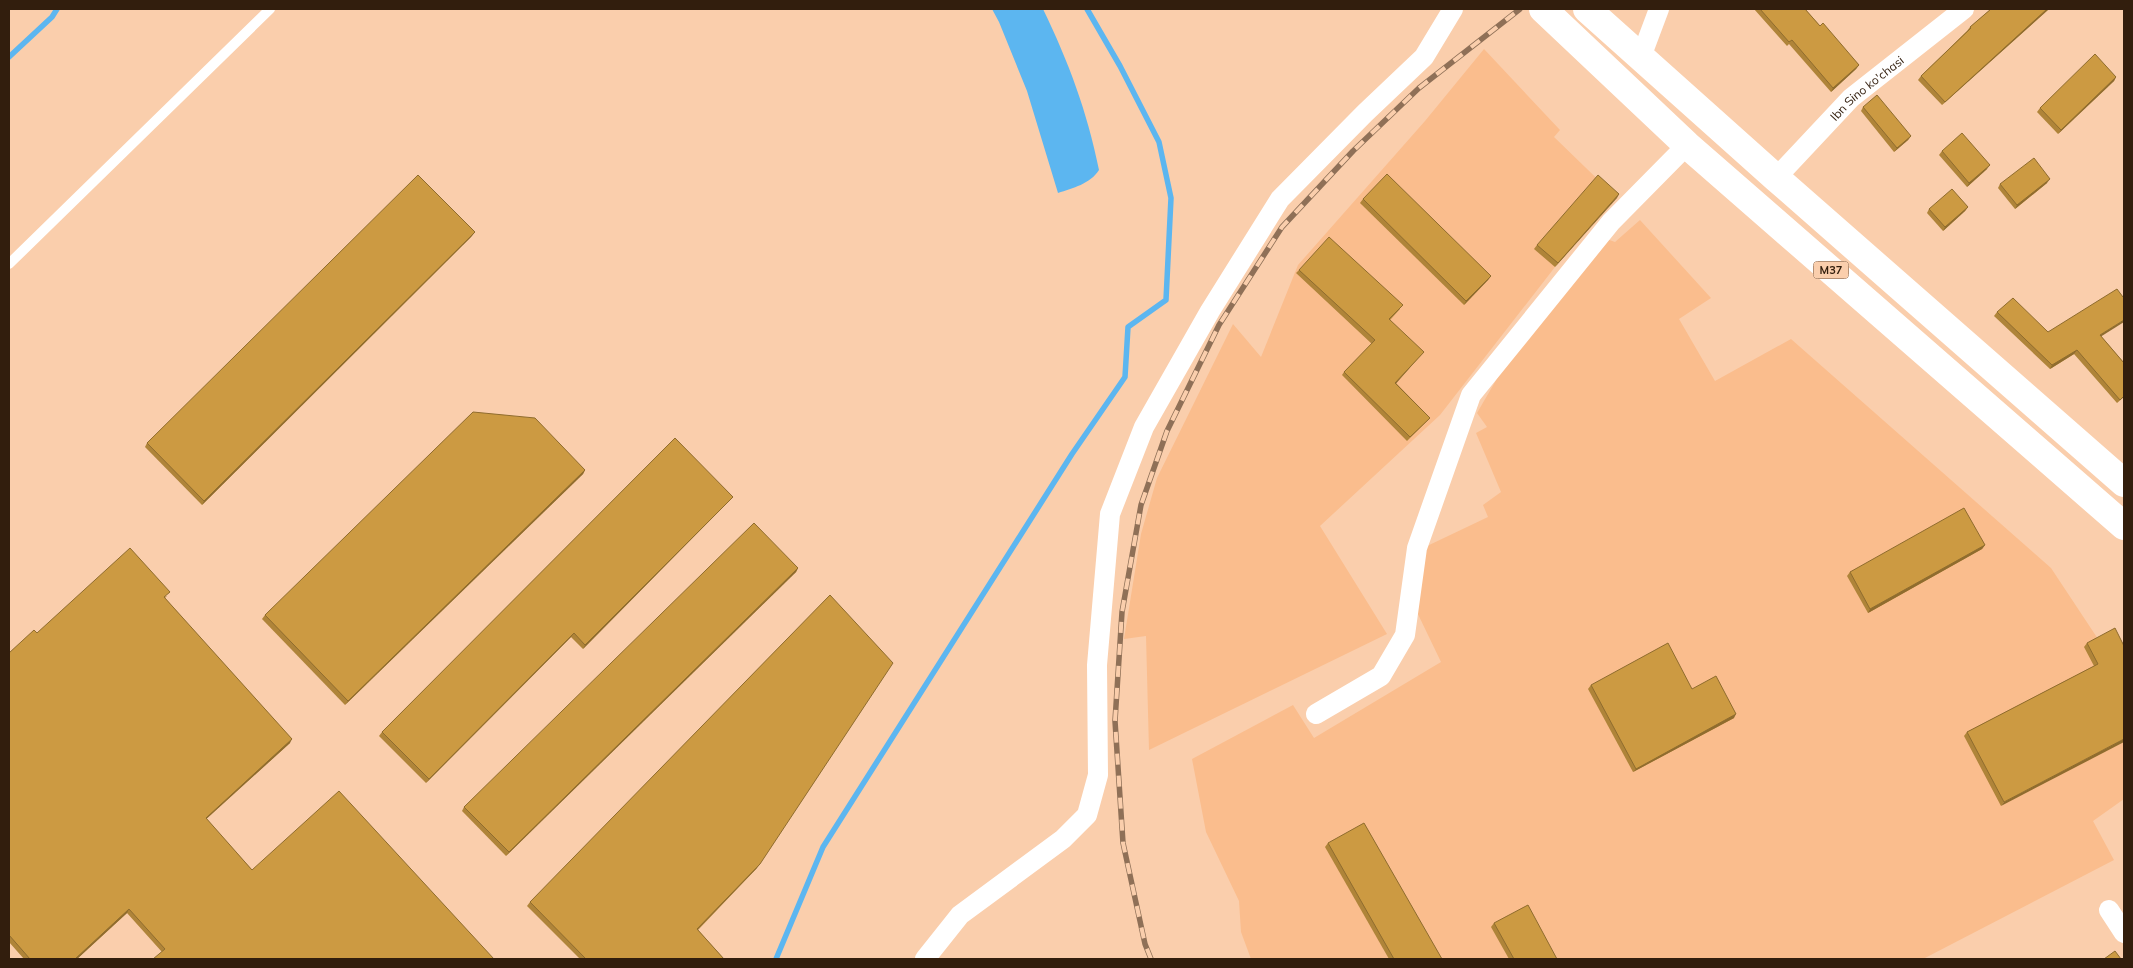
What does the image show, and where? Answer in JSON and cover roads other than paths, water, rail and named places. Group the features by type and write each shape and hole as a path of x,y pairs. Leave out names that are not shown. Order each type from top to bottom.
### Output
{"highway":[{"name":"M37","path":"1543,9 1687,145 2124,526"},
{"name":"M37","path":"1587,9 1776,178 2124,483"},
{"path":"1883,315 1902,288"}],"street":[{"path":"925,959 960,915 1063,839 1087,815 1098,775 1098,664 1110,514 1144,427 1210,311 1280,200 1365,113 1424,57 1452,9"},
{"path":"1641,58 1660,9"},
{"name":"Ibn Sino ko'chasi","path":"1776,178 1851,98 1964,9"},
{"path":"1316,714 1380,676 1405,635 1417,548 1471,395 1611,222 1687,145"},
{"path":"2109,910 2124,933"}],"lane":[{"path":"9,264 270,9"}],"water":[{"path":"992,9 1043,9 1076,88 1094,148 1099,170 1086,182 1058,193 1027,91"}],"waterway":[{"path":"9,57 52,17 57,9"},
{"path":"776,959 823,847 1072,454 1125,377 1128,327 1166,300 1171,198 1159,142 1120,66 1087,9"}],"railway":[{"path":"1151,959 1145,944 1123,843 1115,721 1122,612 1141,505 1167,431 1219,325 1282,227 1353,151 1419,88 1520,9"}]}
